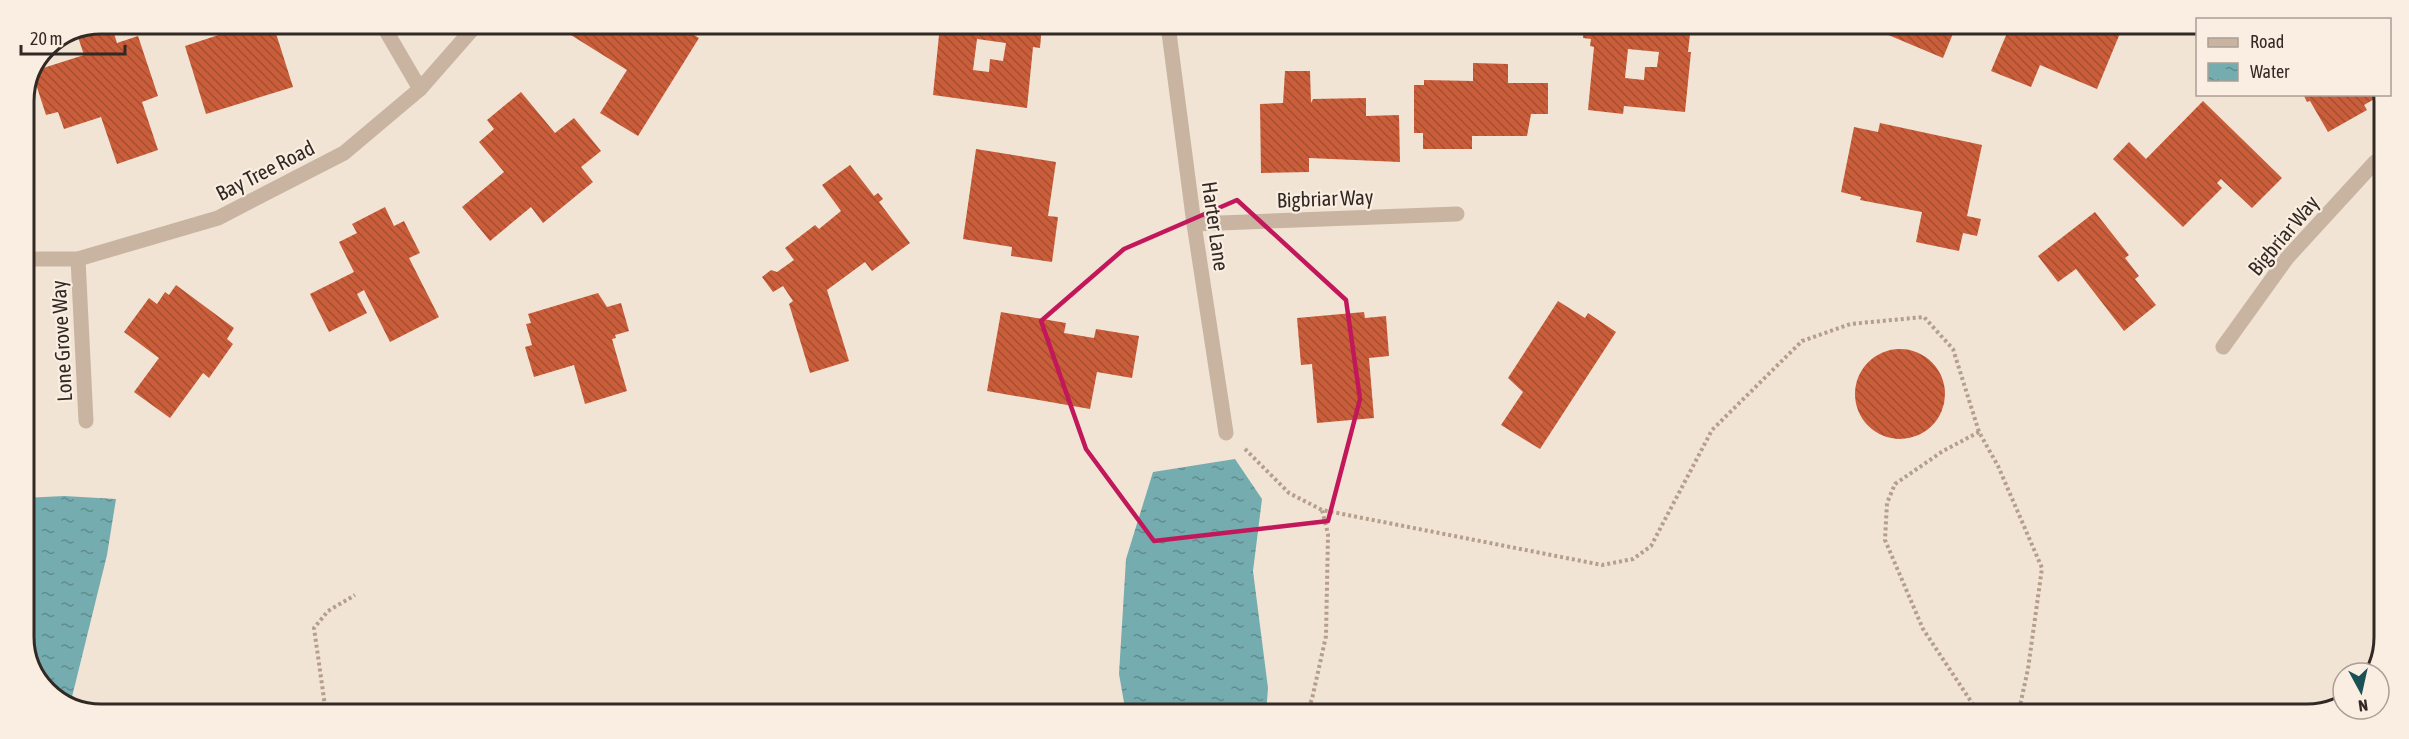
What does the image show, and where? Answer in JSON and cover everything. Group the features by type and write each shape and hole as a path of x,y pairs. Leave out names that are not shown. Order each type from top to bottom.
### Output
{"street":[{"path":"388,34 420,89"},
{"name":"Bay Tree Road","path":"34,258 78,260 218,218 344,153 420,89 468,34"},
{"name":"Harter Lane","path":"1169,34 1194,224 1226,433"},
{"name":"Bigbriar Way","path":"2223,347 2287,258 2374,163"},
{"name":"Bigbriar Way","path":"1194,224 1457,214"},
{"name":"Lone Grove Way","path":"78,260 86,421"}],"path":[{"path":"1226,433 1289,493 1322,510 1602,565 1633,559 1652,546 1712,429 1802,341 1850,324 1924,317 1953,349 1979,432 1998,466 2042,568 2028,669 2020,704"},
{"path":"1973,704 1923,629 1885,540 1887,503 1895,484 1943,451 1979,432"},
{"path":"1310,704 1326,636 1328,534 1322,510"},
{"path":"325,704 314,628 328,611 356,595"}],"highlighted area":[{"path":"1237,200 1346,300 1360,399 1328,521 1154,541 1086,449 1041,321 1124,249"}],"water":[{"path":"1235,459 1262,499 1253,571 1268,688 1267,704 1124,704 1119,674 1126,559 1153,472"},
{"path":"64,496 116,499 107,555 72,697 51,682 36,651 35,497"}],"building":[{"path":"114,34 117,43 138,36 158,96 142,102 158,150 117,164 101,117 64,129 58,112 46,115 37,86 44,68 84,55 79,39"},
{"path":"222,34 276,34 293,87 206,114 185,46"},
{"path":"569,34 692,34 699,38 638,136 600,113 627,70"},
{"path":"939,34 1041,34 1040,48 1033,47 1027,108 933,95","holes":["977,39 1006,43 1003,61 990,59 989,72 973,70"]},
{"path":"1583,34 1690,34 1688,52 1691,52 1685,112 1624,106 1623,114 1588,110 1594,47 1590,46 1591,39 1583,38","holes":["1628,49 1659,52 1657,67 1645,67 1644,80 1625,78"]},
{"path":"1886,34 1953,34 1943,58"},
{"path":"2007,34 2120,34 2097,89 2040,65 2031,87 1991,71"},
{"path":"1473,63 1508,64 1508,83 1548,83 1548,114 1531,114 1527,136 1472,136 1472,149 1423,149 1423,133 1414,133 1414,85 1424,85 1424,80 1473,81"},
{"path":"1285,71 1310,71 1311,103 1313,99 1366,98 1366,116 1399,115 1400,162 1309,158 1309,172 1261,173 1260,104 1283,103"},
{"path":"521,92 555,133 574,118 601,151 581,167 593,182 543,223 531,207 490,241 462,207 504,172 479,142 494,129 487,120"},
{"path":"2304,96 2374,97 2364,105 2367,110 2328,132 2310,101 2307,102"},
{"path":"2203,101 2282,178 2252,208 2221,179 2217,183 2222,188 2183,227 2113,159 2129,142 2146,159"},
{"path":"1880,123 1982,145 1967,216 1981,219 1977,236 1963,233 1959,251 1916,242 1922,212 1860,200 1861,197 1841,192 1854,127 1878,132"},
{"path":"976,149 1056,162 1048,216 1058,217 1052,262 1011,256 1012,247 963,239"},
{"path":"850,165 874,196 878,193 883,199 879,202 910,243 872,271 865,262 827,290 849,361 810,373 789,304 793,301 783,286 773,292 762,277 771,270 777,272 794,260 785,248 815,225 819,229 841,211 822,185"},
{"path":"385,207 394,226 404,221 420,253 409,258 439,317 390,342 364,290 357,294 367,313 329,332 310,294 354,272 339,242 357,233 352,224"},
{"path":"2095,212 2129,255 2125,258 2139,276 2135,279 2156,305 2124,331 2076,269 2058,282 2038,256"},
{"path":"176,285 234,328 227,339 233,344 209,378 203,373 170,418 134,392 159,358 124,332 149,298 157,304 165,292 169,295"},
{"path":"598,293 607,307 621,303 629,331 615,335 616,338 612,339 627,391 585,404 574,365 534,377 525,347 532,345 526,324 531,323 528,314"},
{"path":"1558,301 1585,318 1588,313 1616,332 1540,449 1501,425 1523,392 1508,378"},
{"path":"1001,312 1066,323 1064,333 1094,338 1096,329 1139,336 1132,378 1097,372 1090,409 987,391"},
{"path":"1364,312 1365,318 1386,316 1389,356 1369,358 1374,418 1317,423 1312,364 1301,365 1297,318"},
{"path":"1891,349 1909,349 1925,356 1938,369 1945,385 1945,403 1938,419 1925,432 1909,439 1891,439 1875,432 1862,419 1855,403 1855,385 1862,369 1875,356"}]}
